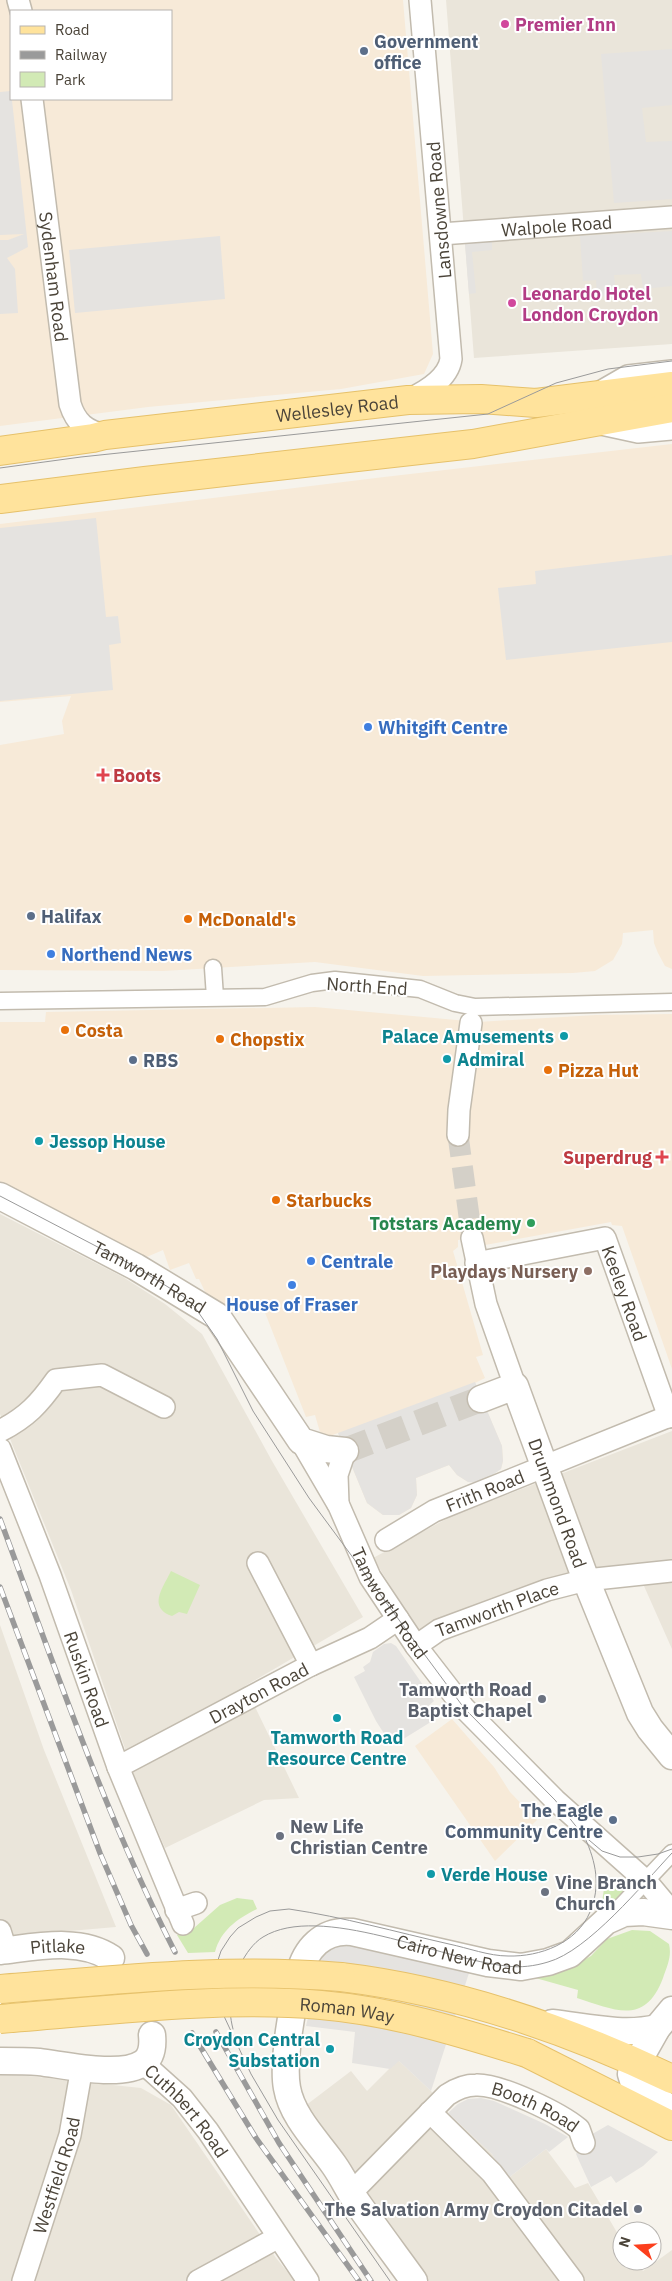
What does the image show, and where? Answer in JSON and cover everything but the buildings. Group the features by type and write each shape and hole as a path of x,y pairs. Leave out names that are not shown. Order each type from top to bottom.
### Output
{"main road":[{"path":"593,408 672,386"},
{"name":"Wellesley Road","path":"0,451 105,435 408,400 481,399 593,408"},
{"name":"Wellesley Road","path":"0,500 182,476 465,445 593,408"},
{"path":"593,408 672,408"},
{"name":"Roman Way","path":"0,1989 179,1975 278,1973 373,1981 443,1995 519,2016 636,2062 672,2079"},
{"name":"Roman Way","path":"0,2019 169,2006 241,2004 321,2005 403,2017 436,2024 527,2053 672,2126"}],"street":[{"name":"Lansdowne Road","path":"408,400 422,393 438,381 450,364 450,342 420,0"},
{"name":"Sydenham Road","path":"32,100 70,404 82,425 93,432 105,435"},
{"name":"Walpole Road","path":"441,234 672,218"},
{"name":"Wellesley Road","path":"672,371 628,376 593,408 638,432 672,428"},
{"path":"213,968 215,997"},
{"name":"North End","path":"0,1001 265,997 312,983 335,980 420,989 455,1003 473,1015 672,1002"},
{"path":"458,1135 459,1110 473,1015"},
{"name":"Tamworth Road","path":"0,1196 136,1267 218,1316 301,1441 339,1506 363,1565 416,1646 464,1708 555,1800 646,1881 672,1912"},
{"name":"Drummond Road","path":"472,1238 486,1304 586,1580 640,1713 650,1729 672,1756"},
{"name":"Keeley Road","path":"476,1264 605,1238 671,1416"},
{"path":"0,1431 22,1419 40,1403 56,1380 102,1375 140,1386 164,1408"},
{"path":"481,1399 515,1386"},
{"name":"Frith Road","path":"386,1540 434,1511 671,1416"},
{"name":"Tamworth Road","path":"301,1441 326,1449 345,1451 337,1475 339,1506"},
{"name":"Ruskin Road","path":"0,1449 50,1575 118,1767 179,1917 196,1903"},
{"path":"258,1563 311,1666"},
{"name":"Tamworth Place","path":"416,1646 439,1630 547,1590 586,1580 672,1571"},
{"name":"Drayton Road","path":"118,1767 311,1666 370,1638 398,1620"},
{"name":"Cairo New Road","path":"351,2193 295,2109 287,2089 286,2073 294,1994 301,1967 314,1944 328,1935 352,1932 488,1963 521,1967 548,1962 570,1954 606,1922 672,1853"},
{"name":"Cairo New Road","path":"606,1922 624,1913 631,1912 672,1916"},
{"name":"Pitlake","path":"2,1944 78,1946 99,1951 111,1958"},
{"path":"519,2016 624,2032 642,2032 665,2019"},
{"path":"665,2019 636,2062 632,2074 635,2087 672,2110"},
{"path":"143,2063 150,2053 152,2035"},
{"name":"Cuthbert Road","path":"0,2061 37,2062 117,2069 132,2068 143,2063 182,2098 208,2131 277,2238 308,2281"},
{"name":"Westfield Road","path":"24,2281 70,2135 82,2067"},
{"name":"Booth Road","path":"430,2112 455,2089 476,2085 496,2087 559,2116 579,2129 584,2143"},
{"path":"414,2281 351,2193 430,2112 492,2173 573,2281"},
{"path":"198,2281 277,2238"}],"shaded area":[{"path":"0,0 403,0 433,354 424,374 341,389 148,407 0,426"},
{"path":"446,0 672,0 672,344 474,358"},
{"path":"672,49 672,105 642,108 646,142 672,141 672,199 614,203 601,54"},
{"path":"10,91 10,100 12,100 28,247 7,258 15,269 18,313 0,314 0,240 8,240 24,234 0,235 0,92"},
{"path":"672,231 672,286 643,289 641,274 614,275 616,295 597,297 596,280 583,281 580,236"},
{"path":"220,236 225,299 75,313 69,250"},
{"path":"492,241 492,250 472,252 476,293 469,294 465,244"},
{"path":"672,444 672,969 665,966 658,953 654,943 653,930 623,933 622,944 613,960 595,971 573,973 423,976 315,962 163,971 0,970 0,745 64,734 62,721 71,696 0,702 0,524"},
{"path":"96,518 106,617 118,616 121,643 109,645 113,690 0,701 0,528"},
{"path":"672,555 672,642 506,660 498,588 536,584 535,571"},
{"name":"Centrale","path":"315,1007 478,1022 596,1015 672,1014 672,1369 622,1226 612,1225 611,1222 485,1245 482,1238 458,1240 458,1247 453,1251 483,1355 476,1357 485,1378 475,1383 502,1446 503,1461 501,1469 468,1482 457,1475 449,1465 416,1478 417,1495 411,1508 399,1515 383,1515 367,1503 338,1433 322,1439 315,1415 306,1417 264,1310 241,1312 223,1306 207,1296 199,1279 196,1279 189,1263 170,1270 163,1250 142,1259 0,1183 0,1022 45,1022 46,1012"},
{"path":"0,1214 123,1277 165,1304 202,1334 272,1461 363,1617 245,1686 299,1798 264,1800 165,1848 134,1775 71,1590 0,1414"},
{"path":"475,1382 502,1446 503,1461 501,1469 481,1483 468,1482 457,1475 449,1465 416,1478 417,1495 411,1508 399,1515 383,1515 367,1503 338,1433"},
{"path":"672,1431 672,1649 636,1568 419,1632 373,1558 454,1515"},
{"path":"0,1625 44,1750 116,1927 0,1937"},
{"path":"391,1643 396,1646 434,1701 425,1709 434,1720 392,1746 376,1721 354,1677 365,1671 363,1667 370,1662 373,1652 384,1644"},
{"path":"452,1719 494,1767 510,1792 537,1820 495,1861 415,1746"},
{"path":"349,1944 469,1973 431,2091 399,2061 390,2069 352,2063 355,2032 306,2026 322,1957 328,1950 339,1945"},
{"path":"398,2060 431,2091 448,2113 492,2154 507,2179 546,2149 575,2188 588,2183 612,2224 612,2271 662,2271 662,2257 672,2250 672,2281 429,2281 305,2106 351,2071 367,2091"},
{"path":"0,2073 141,2088 171,2105 276,2258 295,2281 0,2281"},
{"path":"481,2098 494,2101 545,2124 568,2137 549,2152 546,2149 507,2179 492,2154 448,2113 458,2104 468,2099"},
{"path":"608,2125 658,2152 643,2166 616,2183 611,2176 591,2187 576,2154 587,2137"}],"green space":[{"path":"171,1571 200,1585 187,1614 179,1612 172,1616 160,1608 159,1596"},
{"path":"605,1882 620,1887 624,1891 612,1903 602,1902"},
{"path":"237,1898 253,1900 257,1909 243,1917 226,1931 221,1937 215,1952 188,1953 177,1935 194,1928 220,1905"},
{"path":"632,1930 650,1931 669,1944 670,1949 663,1978 656,1993 638,2009 616,2010 604,2007 577,1998 578,1990 532,1977 571,1967 591,1956 607,1939"}],"tunnel":[{"path":"458,1135 472,1238"},
{"path":"345,1451 481,1399"}],"tram line":[{"path":"0,468 81,457 488,414 556,383 608,369 672,361"},
{"path":"0,1196 136,1267 184,1297 194,1306 217,1339 253,1411 309,1498 464,1708 555,1800 583,1835 602,1851 620,1857 638,1857 658,1854 672,1849"},
{"path":"390,2281 278,2120 251,2074 216,1999 214,1972 221,1951 238,1928 270,1911 289,1909 349,1920 493,1955 520,1956 545,1951 567,1940 584,1923 590,1912 595,1893 596,1874 585,1838"},
{"path":"233,2029 230,2004 234,1979 248,1952 263,1937 287,1928 316,1926 348,1929 480,1962 512,1967 538,1965 564,1955 597,1931 631,1898 672,1853"}],"railway":[{"path":"0,1519 81,1738 125,1846 175,1952"},
{"path":"0,1587 100,1853 131,1925 147,1954"},
{"path":"216,2032 279,2143 371,2281"},
{"path":"192,2033 256,2138 359,2281"}],"place":[{"name":"Premier Inn","path":"505,24"},
{"name":"Government office","path":"364,51"},
{"name":"Leonardo Hotel London Croydon","path":"512,303"},
{"name":"Whitgift Centre","path":"368,727"},
{"name":"Boots","path":"103,775"},
{"name":"Halifax","path":"31,916"},
{"name":"McDonald's","path":"188,919"},
{"name":"Northend News","path":"51,954"},
{"name":"Costa","path":"65,1030"},
{"name":"Palace Amusements","path":"564,1036"},
{"name":"Chopstix","path":"220,1039"},
{"name":"Admiral","path":"447,1059"},
{"name":"RBS","path":"133,1060"},
{"name":"Pizza Hut","path":"548,1070"},
{"name":"Jessop House","path":"39,1141"},
{"name":"Superdrug","path":"662,1157"},
{"name":"Starbucks","path":"276,1200"},
{"name":"Totstars Academy","path":"531,1223"},
{"name":"Centrale","path":"311,1261"},
{"name":"Playdays Nursery","path":"588,1271"},
{"name":"House of Fraser","path":"292,1285"},
{"name":"Tamworth Road Baptist Chapel","path":"542,1699"},
{"name":"Tamworth Road Resource Centre","path":"337,1718"},
{"name":"The Eagle Community Centre","path":"613,1820"},
{"name":"New Life Christian Centre","path":"280,1836"},
{"name":"Verde House","path":"431,1874"},
{"name":"Vine Branch Church","path":"545,1892"},
{"name":"Croydon Central Substation","path":"330,2049"},
{"name":"The Salvation Army Croydon Citadel","path":"638,2209"}]}
